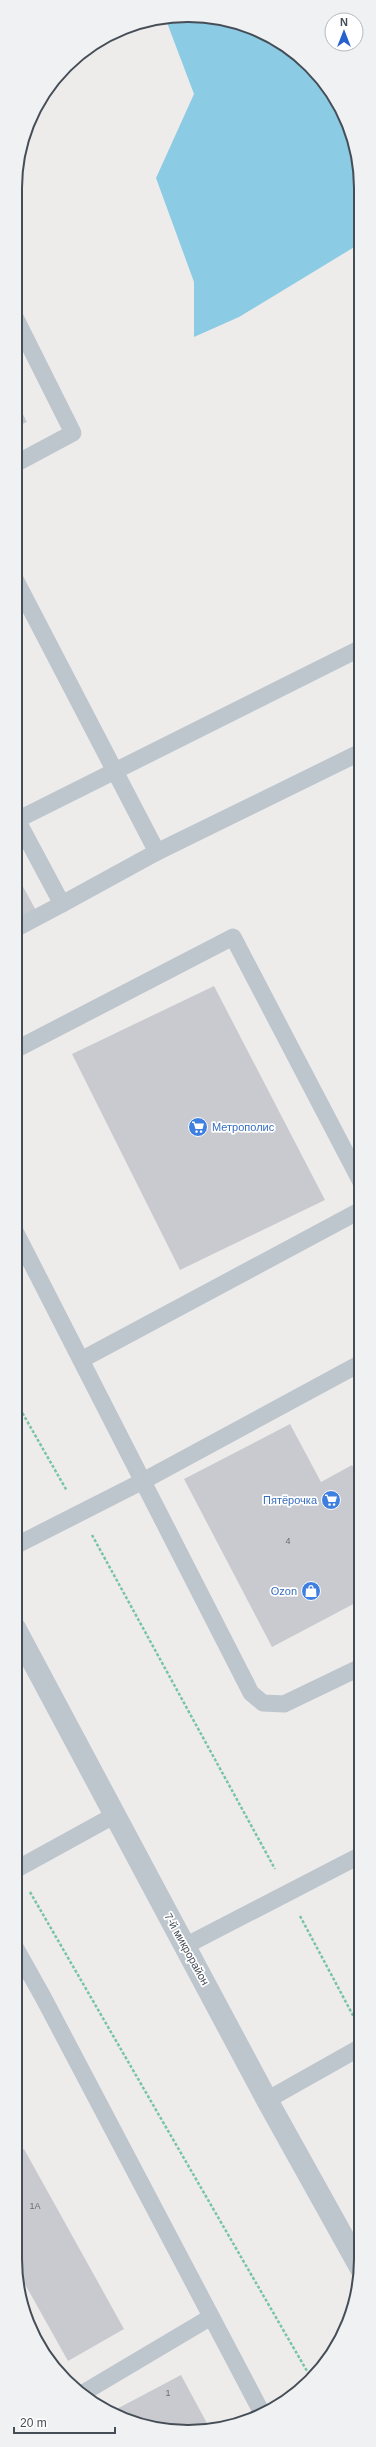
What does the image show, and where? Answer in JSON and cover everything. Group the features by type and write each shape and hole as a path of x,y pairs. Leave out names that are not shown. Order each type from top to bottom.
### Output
{"street":[{"name":"7-й микрорайон","path":"22,1641 267,2100 354,2256"}],"lane":[{"path":"22,331 74,432 22,460"},
{"path":"22,592 157,852"},
{"path":"22,815 354,651"},
{"path":"22,924 157,852 354,755"},
{"path":"22,829 62,904"},
{"path":"22,1046 233,937 354,1169"},
{"path":"81,1360 354,1214"},
{"path":"22,1245 251,1692 263,1703 284,1704 354,1670"},
{"path":"22,1542 143,1481 354,1367"},
{"path":"22,1867 115,1815"},
{"path":"185,1946 354,1859"},
{"path":"22,1960 260,2408"},
{"path":"267,2100 354,2051"},
{"path":"87,2391 211,2318"}],"path":[{"path":"22,1412 80,1513 288,1893 354,2018"},
{"path":"22,1880 308,2373"}],"water":[{"path":"167,23 210,23 241,31 271,44 297,63 320,87 332,105 345,135 351,156 354,177 354,247 239,317 194,337 194,282 156,178 194,94"}],"building":[{"path":"22,412 27,422 22,424"},
{"path":"22,885 38,914 22,922"},
{"name":"Метрополис","path":"214,986 325,1200 180,1270 72,1054"},
{"path":"290,1424 321,1482 352,1465 354,1469 354,1604 272,1647 184,1479"},
{"path":"24,2149 124,2329 68,2361 23,2281 22,2150"},
{"path":"181,2375 208,2424 166,2424 135,2416 117,2409"}],"place":[{"name":"Метрополис","path":"198,1127"},
{"name":"Пятёрочка","path":"331,1500"},
{"name":"Ozon","path":"311,1591"}]}
